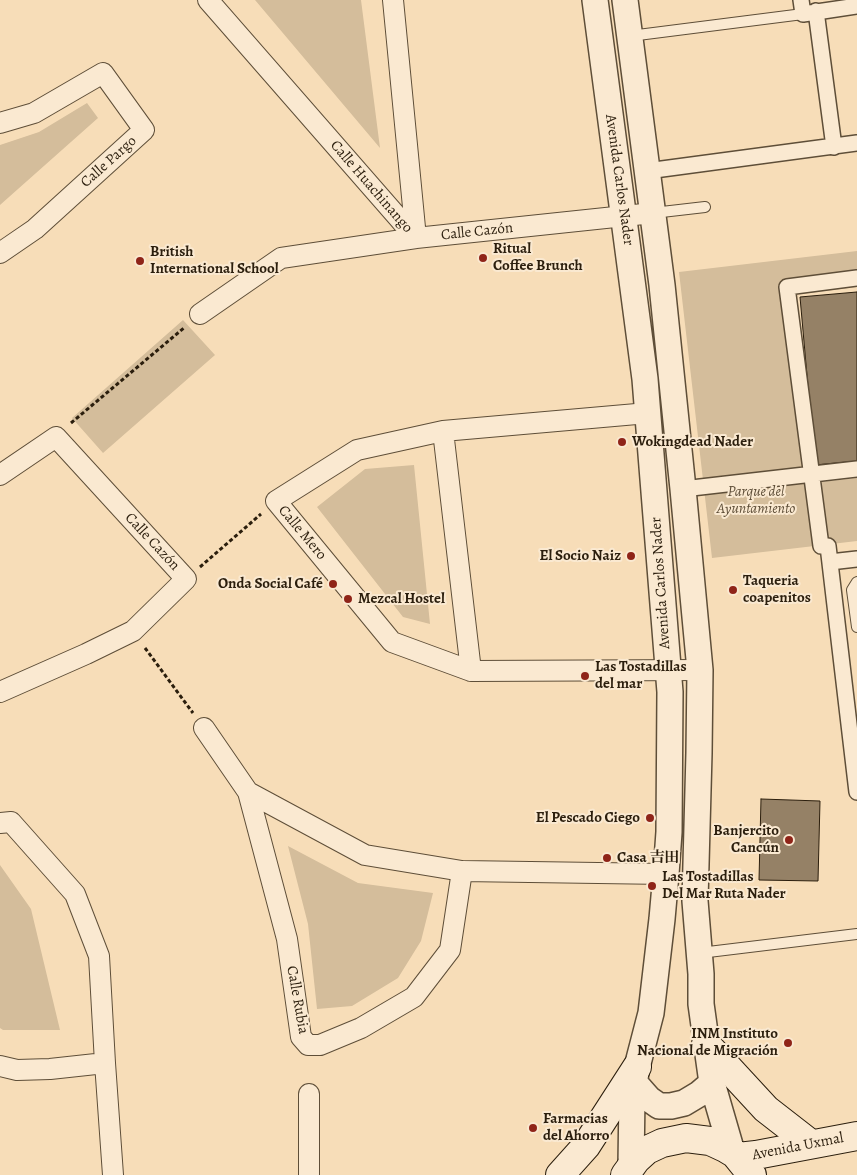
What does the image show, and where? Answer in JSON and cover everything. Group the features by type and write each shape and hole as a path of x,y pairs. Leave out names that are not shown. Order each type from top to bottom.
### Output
{"main road":[{"path":"706,1044 766,1110 811,1144"},
{"path":"560,1175 586,1146 635,1075"},
{"name":"Avenida Uxmal","path":"741,1162 756,1155 857,1136"},
{"path":"624,1172 647,1150 662,1143 678,1139 694,1138 710,1141 725,1148 741,1162"}],"street":[{"name":"Calle Huachinango","path":"208,0 416,238"},
{"name":"Calle Huachinango","path":"393,0 416,238"},
{"name":"Avenida Carlos Nader","path":"596,0 645,378 670,692 669,823 662,919 651,1013 635,1075 624,1172"},
{"name":"Avenida Carlos Nader","path":"624,0 665,315 700,670 695,901 700,953 701,1004 712,1083 741,1162"},
{"path":"834,147 806,8 857,6"},
{"name":"Calle Pargo","path":"0,124 34,113 103,73 144,130 35,229 0,253"},
{"path":"647,171 857,143"},
{"name":"Calle Cazón","path":"200,314 281,258 416,238 652,213"},
{"path":"857,278 787,287 821,546 828,546 857,792"},
{"path":"637,318 665,315"},
{"name":"Calle Mero","path":"648,413 443,431 357,450 276,501 392,642 471,671 700,670"},
{"path":"443,431 471,671"},
{"name":"Calle Cazón","path":"0,692 133,631 186,579 56,437"},
{"path":"0,475 56,437"},
{"path":"683,489 857,469"},
{"path":"830,562 857,558"},
{"name":"Calle Rubia","path":"204,728 248,792 287,938 301,1037 308,1045 320,1045 361,1028 414,997 450,950 462,871"},
{"name":"Calle Rubia","path":"248,792 365,855 462,871 666,874"},
{"path":"0,823 11,822 75,894 99,956 113,1175"},
{"path":"0,1066 17,1070 50,1069 105,1063"},
{"path":"635,1075 649,1099 659,1106 684,1103 712,1083"},
{"path":"308,1094 309,1175"}],"lane":[{"path":"630,36 806,8"},
{"path":"652,213 705,207"},
{"path":"857,582 852,590 857,626"},
{"path":"700,953 857,934"}],"path":[{"path":"56,437 200,314"},
{"path":"186,579 276,501"},
{"path":"133,631 204,728"}],"green space":[{"path":"255,0 361,0 380,148"},
{"path":"87,103 98,118 0,205 0,145 39,132"},
{"name":"Parque del Ayuntamiento","path":"857,251 857,287 783,296 804,484 857,478 857,541 712,558 679,272"},
{"path":"183,320 215,355 103,453 72,418"},
{"path":"414,465 430,624 403,617 317,507 365,469"},
{"path":"288,846 358,883 433,893 421,941 398,978 352,1006 317,1009 308,924"},
{"path":"0,865 31,909 60,1030 3,1030 0,1028"}],"building":[{"path":"857,292 857,461 815,465 800,297"},
{"name":"Banjercito Cancún","path":"761,799 820,801 818,881 759,880"}],"place":[{"name":"Ritual Coffee Brunch","path":"483,258"},
{"name":"British International School","path":"140,261"},
{"name":"Wokingdead Nader","path":"622,442"},
{"name":"El Socio Naiz","path":"631,556"},
{"name":"Onda Social Café","path":"333,584"},
{"name":"Taqueria coapenitos","path":"733,590"},
{"name":"Mezcal Hostel","path":"348,599"},
{"name":"Las Tostadillas del mar","path":"585,676"},
{"name":"El Pescado Ciego","path":"650,818"},
{"name":"Banjercito Cancún","path":"789,840"},
{"name":"Casa 吉田","path":"607,858"},
{"name":"Las Tostadillas Del Mar Ruta Nader","path":"652,886"},
{"name":"INM Instituto Nacional de Migración","path":"788,1043"},
{"name":"Farmacias del Ahorro","path":"533,1128"}]}
